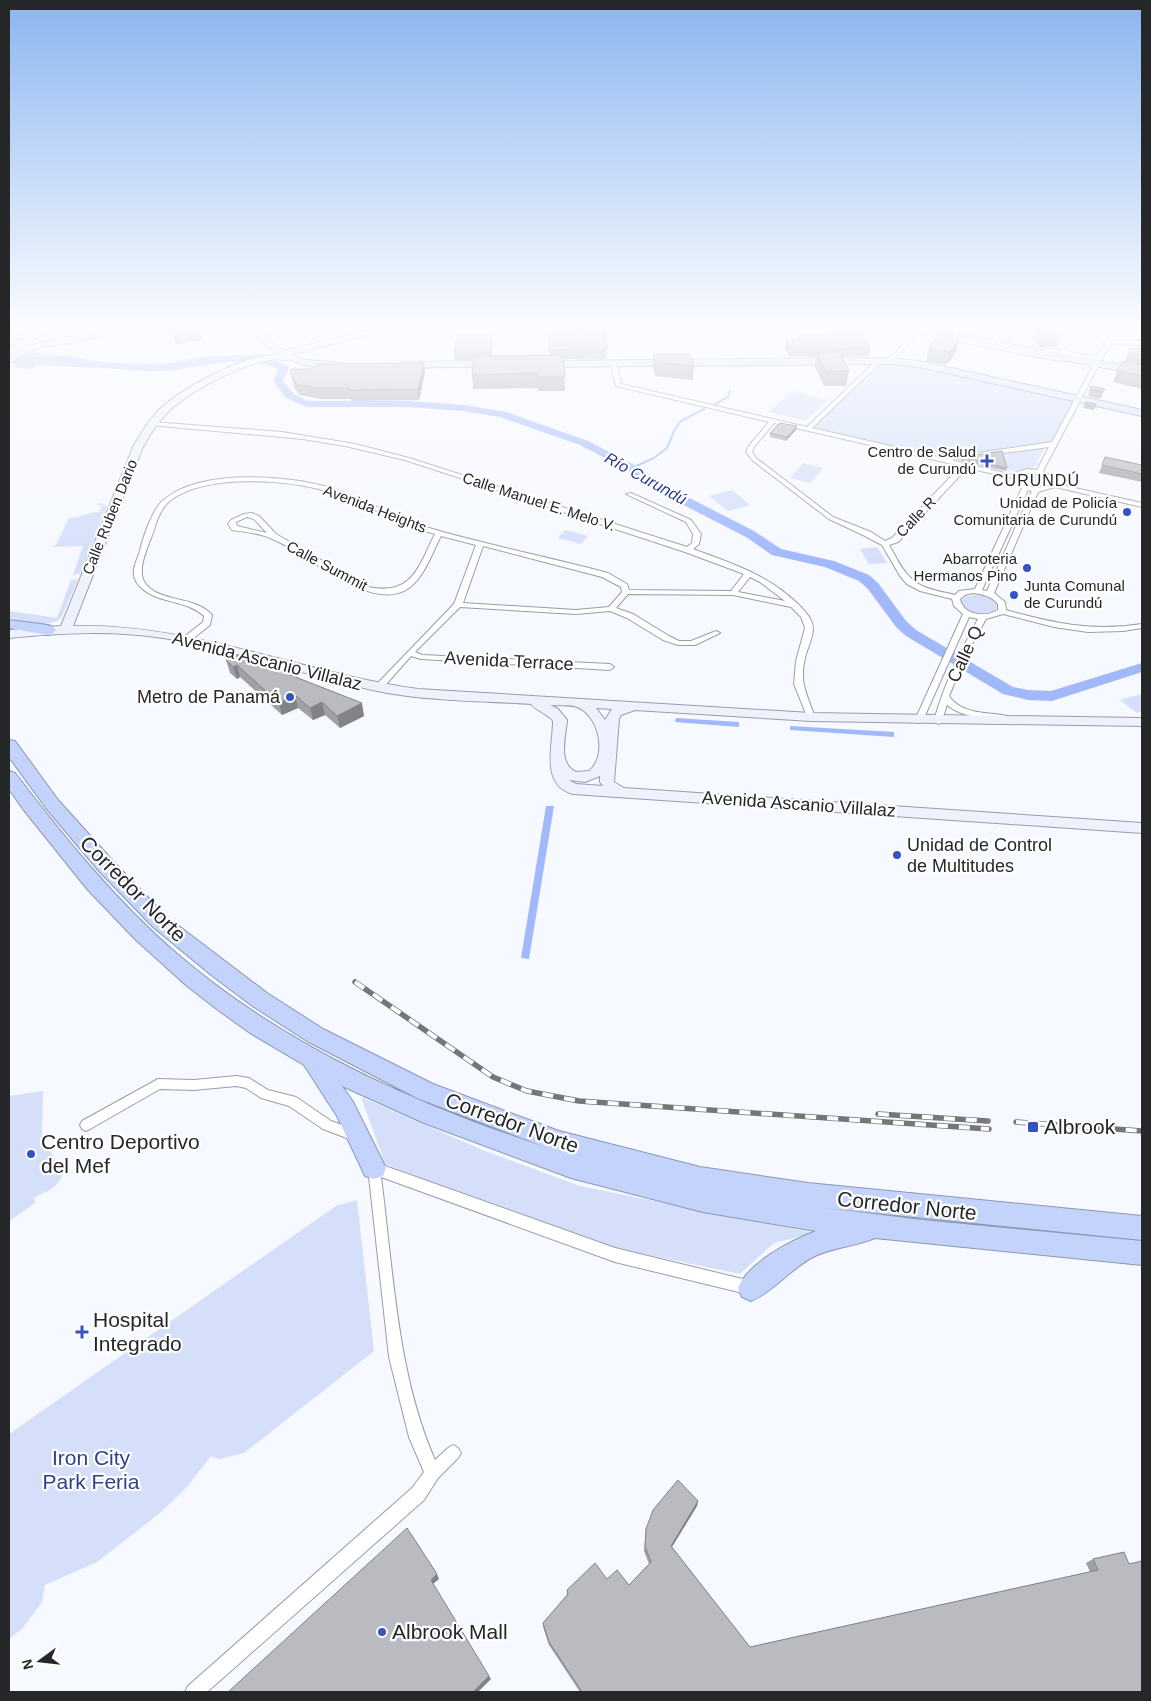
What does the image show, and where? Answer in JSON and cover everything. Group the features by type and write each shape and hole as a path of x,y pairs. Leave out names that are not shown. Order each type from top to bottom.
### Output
{"highway":[{"path":"9,624 48,630"},
{"name":"Corredor Norte","path":"9,745 52,804 106,866 160,922 217,968 267,1004 315,1034 425,1091 559,1142 623,1160 700,1178 808,1195 1142,1228"},
{"name":"Corredor Norte","path":"9,777 36,814 135,928 195,981 245,1018 310,1058 416,1110 554,1162 702,1199 788,1215 1142,1253"},
{"path":"310,1058 345,1109 374,1168"},
{"path":"751,1288 773,1267 798,1250 823,1240 885,1226"}],"main road":[{"name":"Calle Ruben Dario","path":"66,630 138,446 152,424 175,402"},
{"path":"1091,402 1142,413"},
{"name":"Avenida Ascanio Villalaz","path":"9,634 48,630 148,632 187,639 378,688 418,694 811,717 1142,722"},
{"name":"Avenida Ascanio Villalaz","path":"526,701 547,708 559,719 558,777 566,787 580,791 1142,828"},
{"path":"558,759 565,771 575,776 591,776 602,766 605,748 603,731 594,713 580,704"},
{"path":"622,793 611,788 607,782 612,720 616,712 636,706"}],"street":[{"path":"693,402 1015,476 1024,471 1039,472 1052,478 1054,485"},
{"path":"808,429 836,402"},
{"path":"1039,472 1078,402"},
{"path":"773,421 751,447 750,455 817,509 833,519 868,534 885,544 904,576 910,582 923,589 956,598 966,592 978,591 990,594 1000,600 1003,608 1002,611"},
{"name":"Calle Manuel E. Melo V.","path":"152,424 278,434 325,440 367,449 407,459 688,550 749,573 763,580 805,616 808,628 800,661 798,684 811,717"},
{"path":"941,460 1054,444"},
{"name":"Calle R","path":"885,544 895,540 966,465"},
{"path":"1015,476 1018,483 1026,487 1048,489 1054,485 1142,504"},
{"name":"Avenida Heights","path":"187,639 207,623 208,615 197,606 156,595 144,588 138,579 137,571 158,510 167,500 186,489 208,482 278,481 313,485 356,500 391,517 439,532 605,576 624,586 626,592"},
{"path":"978,591 1026,487"},
{"path":"990,594 1036,489"},
{"path":"629,494 689,521 697,534 695,544 688,550"},
{"path":"246,515 253,515 259,518 273,536 235,528 232,524 233,521 246,515"},
{"name":"Calle Summit","path":"273,536 366,589 383,594 401,590 415,580 439,532"},
{"path":"378,688 458,605 480,543"},
{"path":"732,593 749,573"},
{"path":"611,609 626,592 732,593 794,606"},
{"path":"956,598 957,606 967,613 983,617 997,615 1002,611"},
{"path":"458,605 576,612 611,609 630,616 666,638 678,643 692,643 716,633"},
{"path":"1002,611 1061,627 1085,630 1121,630 1142,626"},
{"name":"Calle Q","path":"919,720 967,613"},
{"name":"Calle Q","path":"983,617 955,671 946,696 948,703 962,710 1023,721"},
{"name":"Avenida Terrace","path":"410,653 421,657 610,667"},
{"path":"938,720 946,696"},
{"path":"86,1125 158,1084 194,1085 236,1081 249,1083 265,1094 292,1101 327,1125 360,1138"},
{"path":"433,1473 417,1437 395,1349 374,1168 615,1255 751,1288"},
{"path":"194,1692 418,1494 433,1473 452,1454"}],"green space":[{"path":"780,402 825,402 805,421 769,412"},
{"path":"836,402 1078,402 1054,444 941,459 808,429"},
{"path":"1043,448 1044,450 1034,468 1007,471 1001,454"},
{"path":"803,463 823,468 810,483 790,478"},
{"path":"1039,472 1055,483 1044,489 1022,485 1016,474"},
{"path":"732,490 750,505 728,511 709,496"},
{"path":"98,503 107,506 80,574 73,575 83,546 51,547 56,545 69,518 99,512 102,505 96,505"},
{"path":"565,530 588,536 581,544 558,538"},
{"path":"877,547 887,563 869,564 860,549"},
{"path":"78,579 61,618 56,621 43,624 9,618 9,611 57,618 71,580"},
{"path":"979,594 990,598 997,604 996,610 979,614 963,606 961,600 963,597"},
{"path":"1142,694 1142,711 1137,713 1120,700"},
{"name":"Centro Deportivo del Mef","path":"43,1091 42,1134 62,1174 55,1186 34,1198 35,1203 9,1221 9,1096"},
{"path":"361,1097 485,1151 580,1186 814,1233 774,1243 740,1274 620,1249 509,1212 385,1164"},
{"name":"Iron City Park Feria","path":"357,1200 374,1351 244,1453 219,1459 211,1456 187,1487 160,1513 97,1562 45,1585 42,1602 22,1629 9,1639 9,1434 336,1206"}],"shaded area":[{"path":"676,718 739,722 739,727 675,722"},
{"path":"790,726 894,732 894,737 790,730"},
{"path":"546,806 554,806 529,959 521,958"}],"building":[{"path":"1088,402 1096,404 1095,406 1085,404"},
{"path":"780,423 797,426 787,437 770,433"},
{"path":"1002,451 1007,468 962,457"},
{"path":"1105,457 1142,465 1142,474 1102,465"},
{"path":"239,655 362,703 337,716 322,702 310,708 295,695 279,703 237,665 233,667 226,660"},
{"path":"678,1480 698,1501 671,1546 750,1647 1098,1570 1093,1559 1124,1552 1129,1564 1142,1561 1142,1692 582,1692 549,1642 543,1623 568,1594 567,1590 595,1563 607,1579 617,1570 629,1585 651,1562 645,1546 646,1529 653,1510"},
{"name":"Albrook Mall","path":"407,1528 437,1574 431,1580 489,1676 473,1692 228,1692"}],"waterway":[{"name":"Río Curundú","path":"302,402 307,404 408,404 464,408 502,414 584,443 632,468 668,492 750,534 777,552 829,564 864,578 873,586 901,624 911,633 1008,691 1028,695 1052,696 1142,667"},
{"path":"632,468 654,458 667,448 675,429 681,421 704,409"}],"railway":[{"path":"355,982 493,1077 527,1091 579,1101 989,1129"},
{"path":"878,1114 988,1121"},
{"path":"1016,1122 1142,1131"}],"place":[{"name":"Centro de Salud de Curundú","path":"987,461"},
{"name":"Unidad de Policía Comunitaria de Curundú","path":"1127,512"},
{"name":"Abarroteria Hermanos Pino","path":"1027,568"},
{"name":"Junta Comunal de Curundú","path":"1014,595"},
{"name":"Metro de Panamá","path":"290,697"},
{"name":"Unidad de Control de Multitudes","path":"897,855"},
{"name":"Albrook","path":"1033,1127"},
{"name":"Centro Deportivo del Mef","path":"31,1154"},
{"name":"Hospital Integrado","path":"82,1332"},
{"name":"Albrook Mall","path":"382,1632"}],"district":[{"name":"CURUNDÚ","path":"1036,480"}]}
